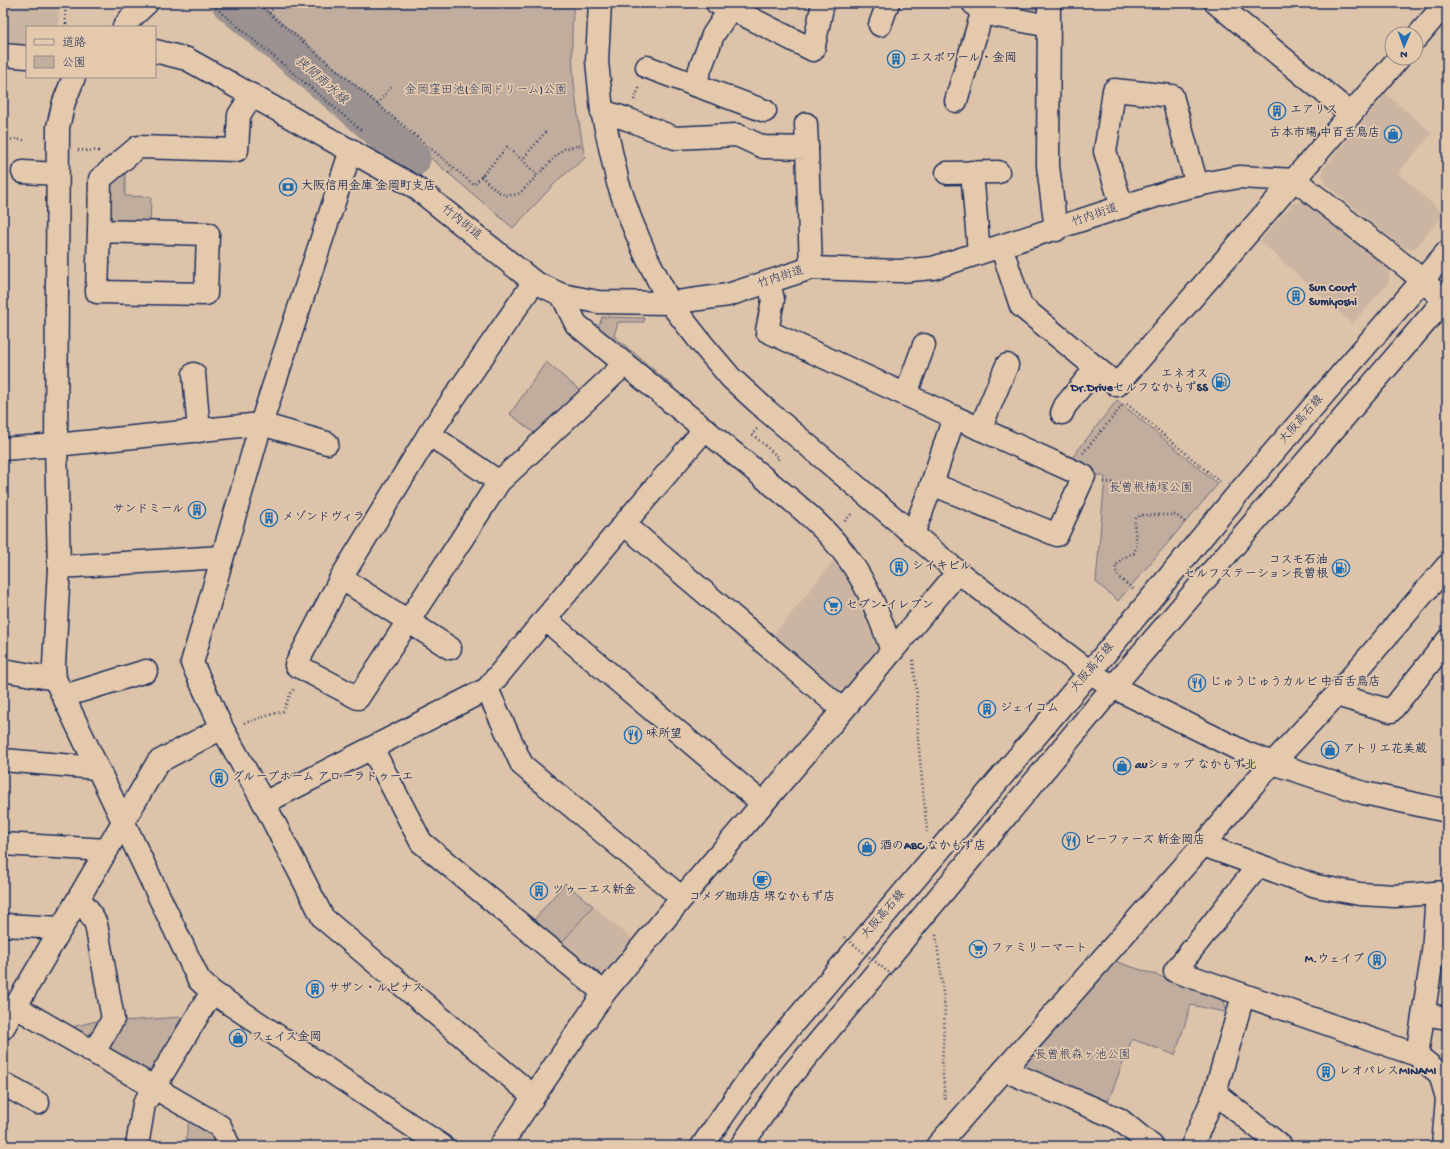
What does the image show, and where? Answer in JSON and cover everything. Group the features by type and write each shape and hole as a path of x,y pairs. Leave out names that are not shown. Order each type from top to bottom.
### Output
{"street":[{"path":"125,26 147,3"},
{"path":"600,3 597,61 602,111 622,197 646,256 670,303 731,378 766,410 958,572 1090,672 1113,687 1246,753 1364,793 1447,811"},
{"path":"694,85 713,35 728,4 744,15 812,50 823,3"},
{"path":"880,25 888,3"},
{"path":"1049,3 1048,166 1056,230"},
{"path":"1216,3 1351,114"},
{"path":"1424,29 1446,3"},
{"path":"956,101 978,8 1049,26"},
{"name":"竹内街道","path":"156,51 187,59 415,187 534,282 562,295 598,302 670,303 728,295 812,268 900,271 933,268 1056,230 1122,207 1197,185 1239,177 1295,180"},
{"path":"3,55 26,57"},
{"path":"1002,246 1021,306 1096,368 1122,394 1295,180 1392,66"},
{"path":"647,67 765,111"},
{"path":"74,78 64,102 58,127 56,446 59,567 54,664 59,688 200,980 212,992 442,1146"},
{"path":"1122,207 1105,150 1114,90 1172,96 1197,185"},
{"path":"99,231 208,234 206,294 97,292 100,179 138,147 237,150 239,116 252,95"},
{"path":"602,111 675,138 737,135 763,146 806,148"},
{"path":"806,124 812,268"},
{"path":"351,150 261,424 192,663 222,728 264,803 323,918 533,1096"},
{"path":"23,172 57,174"},
{"path":"972,172 979,253"},
{"path":"947,173 998,172"},
{"path":"741,1146 788,1079 1113,687 1446,300 1295,180"},
{"name":"大阪高石線","path":"702,1146 762,1060 1090,672 1246,484 1447,252"},
{"path":"534,282 430,434 341,578 296,665 358,698 499,482 625,364"},
{"path":"769,282 773,300 767,331 1084,476 1057,535 932,484"},
{"path":"562,295 576,324 705,429 819,525 836,542 851,562 868,590 883,625 902,654"},
{"path":"906,394 924,345"},
{"path":"980,429 1007,365"},
{"path":"1062,413 1065,406 1096,368"},
{"path":"194,374 199,431"},
{"path":"913,534 932,484 954,417"},
{"path":"3,449 56,446 261,424 327,443"},
{"path":"264,803 487,689 705,429"},
{"path":"430,434 499,482"},
{"path":"624,524 843,710"},
{"path":"59,567 222,557"},
{"path":"937,1146 1203,845 1257,780 1336,695 1447,566"},
{"path":"500,1146 604,993 762,803 843,710 902,654 958,572"},
{"path":"341,578 450,648"},
{"path":"545,619 762,803"},
{"path":"1336,695 1391,710 1447,641"},
{"path":"3,670 59,688 146,671"},
{"path":"487,689 522,765 682,898"},
{"path":"3,1028 158,762 222,728"},
{"path":"372,748 421,842 604,993"},
{"path":"3,760 97,768"},
{"path":"3,844 107,850"},
{"path":"1203,845 1316,886 1360,894 1395,896 1442,893 1417,1055"},
{"path":"1258,866 1175,971 1243,996 1417,1055 1440,1074 1447,1098 1443,1146"},
{"path":"79,899 87,908 96,924 113,1019 94,1052"},
{"path":"3,925 61,928"},
{"path":"137,1146 144,1104 212,992"},
{"path":"1192,1146 1215,1093 1243,996"},
{"path":"16,1007 220,1126 229,1146"},
{"path":"1424,1014 1447,1018"},
{"path":"1004,1070 1119,1119 1152,1146"},
{"path":"3,1084 38,1104"},
{"path":"1215,1093 1282,1146"}],"path":[{"path":"65,3 66,26"},
{"path":"210,3 366,135"},
{"path":"257,3 474,185 507,147 538,175"},
{"path":"269,13 277,3"},
{"path":"627,119 647,67"},
{"path":"378,104 391,87"},
{"path":"522,160 546,130"},
{"path":"3,139 24,140"},
{"path":"481,176 505,196 513,196 520,193 563,149 583,145"},
{"path":"58,148 132,152"},
{"path":"448,174 454,168"},
{"path":"1070,470 1122,394 1225,486"},
{"path":"757,429 752,434 779,458 774,464"},
{"path":"1107,482 1124,483"},
{"path":"1182,489 1192,490"},
{"path":"842,524 854,511"},
{"path":"1136,592 1118,576 1116,567 1119,561 1127,555 1134,553 1137,545 1134,524 1136,518 1147,514 1176,515 1191,527"},
{"path":"902,654 917,697 918,739 927,834"},
{"path":"222,728 283,711 292,691 316,676"},
{"path":"936,932 945,1008 942,1064 944,1100 960,1120"},
{"path":"844,937 892,975"}],"shaded area":[{"path":"3,3 58,3 59,26 26,26 26,44 10,43 3,39"},
{"path":"1386,94 1432,133 1398,173 1444,214 1415,248 1404,249 1325,184 1322,170"},
{"path":"1303,202 1320,212 1389,269 1389,282 1352,324 1260,241 1292,204"},
{"path":"836,558 851,581 878,641 877,653 844,689 833,689 771,638"},
{"path":"593,906 632,939 604,973 594,973 561,944"}],"green space":[{"name":"金岡窪田池(金岡ドリーム)公園","path":"248,3 574,3 572,22 572,61 576,100 585,158 559,179 513,228"},
{"path":"125,167 125,196 151,197 150,225 113,224 107,217 107,181"},
{"path":"602,317 644,318 644,322 618,322 614,336 674,387 671,390 598,328"},
{"path":"546,362 583,393 538,436 510,414"},
{"name":"長曽根楠塚公園","path":"1117,400 1218,484 1118,601 1096,582 1105,477 1068,463"},
{"path":"565,883 593,906 561,944 533,921"},
{"name":"長曽根森ヶ池公園","path":"1114,961 1222,997 1226,1007 1225,1012 1191,1005 1175,1055 1132,1039 1106,1107 1027,1076 1024,1064"},
{"path":"182,1017 152,1069 143,1072 112,1054 109,1044 122,1021"},
{"path":"106,1019 95,1035 84,1037 67,1028"},
{"path":"189,1120 214,1134 219,1146 186,1146"}],"waterway":[{"name":"狭間雨水線","path":"230,3 350,104 412,159"}],"place":[{"name":"エスポワール・金岡","path":"896,59"},
{"name":"エアリス","path":"1277,111"},
{"name":"古本市場 中百舌鳥店","path":"1393,134"},
{"name":"大阪信用金庫 金岡町支店","path":"288,187"},
{"name":"Sun Court Sumiyoshi","path":"1296,296"},
{"name":"エネオス Dr.DriveセルフなかもずSS","path":"1221,382"},
{"name":"サンドミール","path":"197,510"},
{"name":"メゾンドヴィラ","path":"269,518"},
{"name":"シイキビル","path":"899,567"},
{"name":"コスモ石油 セルフステーション長曽根","path":"1341,568"},
{"name":"セブン-イレブン","path":"833,606"},
{"name":"じゅうじゅうカルビ 中百舌鳥店","path":"1197,683"},
{"name":"ジェイコム","path":"987,709"},
{"name":"味所望","path":"633,735"},
{"name":"アトリエ花美蔵","path":"1330,750"},
{"name":"auショップ なかもず北","path":"1122,766"},
{"name":"グループホーム アローラドゥーエ","path":"219,778"},
{"name":"ビーファーズ 新金岡店","path":"1071,841"},
{"name":"酒のABC なかもず店","path":"867,847"},
{"name":"コメダ珈琲店 堺なかもず店","path":"762,880"},
{"name":"ツゥーエス新金","path":"539,891"},
{"name":"ファミリーマート","path":"978,949"},
{"name":"M.ウェイブ","path":"1377,960"},
{"name":"サザン・ルピナス","path":"315,989"},
{"name":"フェイス金岡","path":"238,1038"},
{"name":"レオパレスMINAMI","path":"1326,1072"}]}
